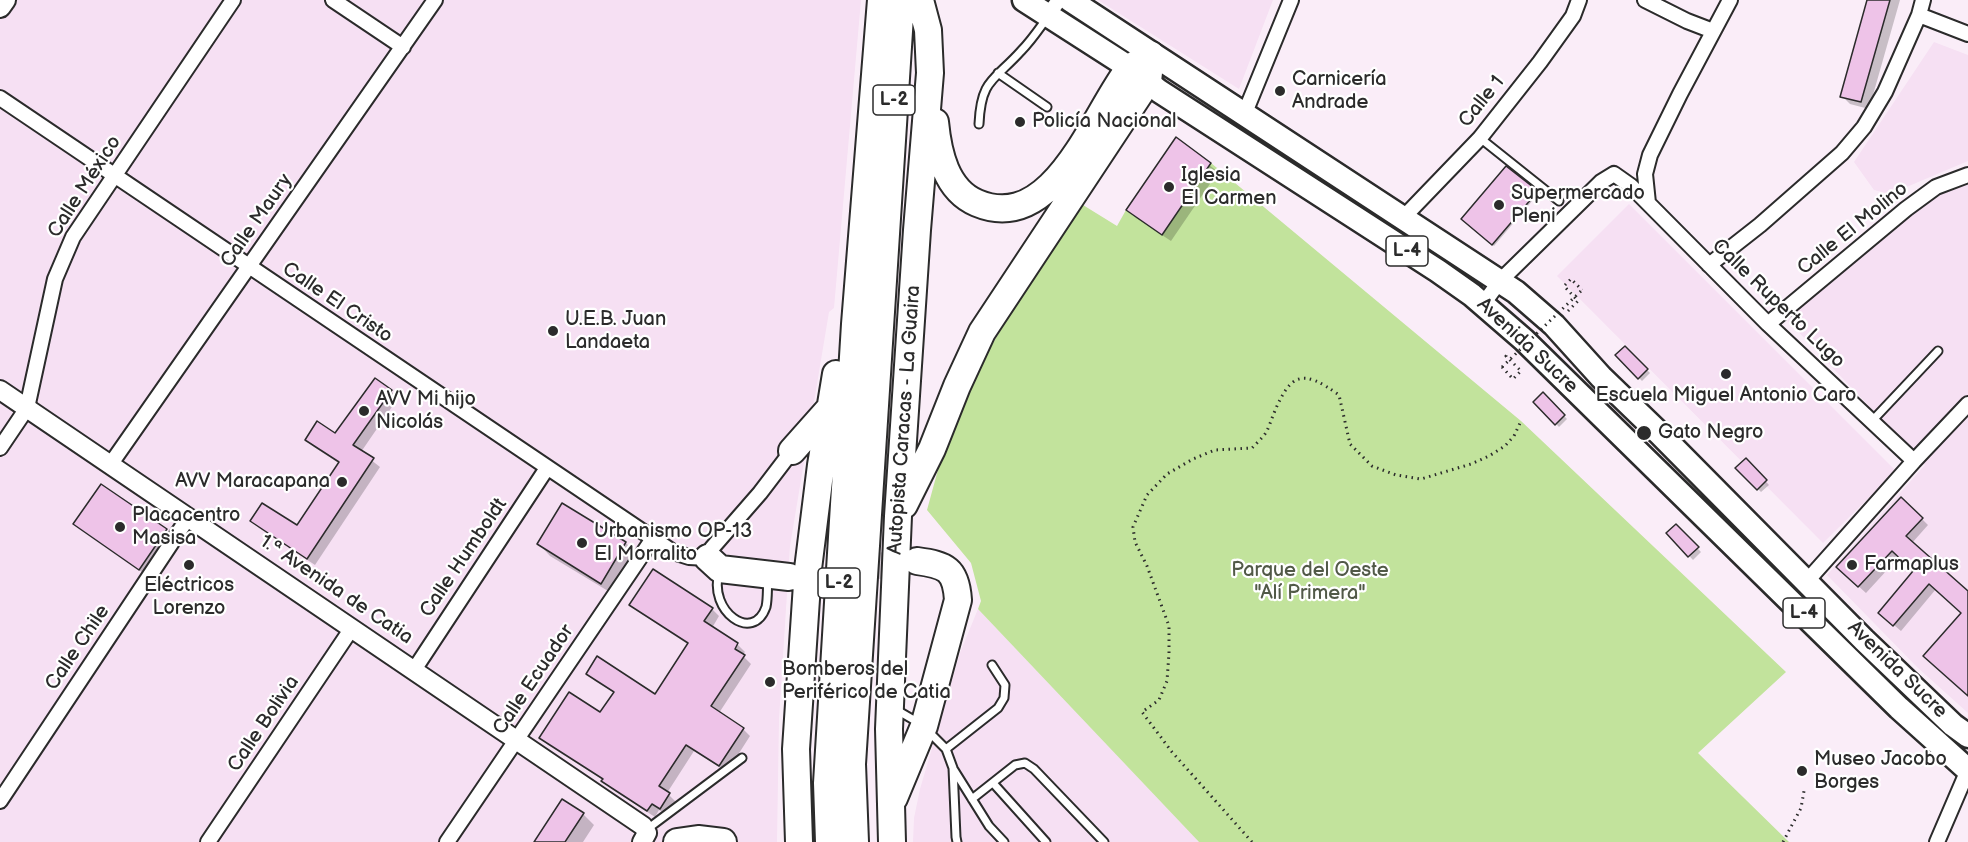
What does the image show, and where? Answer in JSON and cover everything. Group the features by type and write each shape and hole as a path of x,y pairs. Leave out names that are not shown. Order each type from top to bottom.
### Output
{"highway":[{"name":"L-2","path":"829,842 827,783 855,324 881,0"},
{"name":"Autopista Caracas - La Guaira","path":"855,842 852,764 901,0"},
{"name":"Autopista Caracas - La Guaira","path":"892,842 890,706 898,526 917,230 930,74 928,30 920,0"},
{"path":"930,74 936,137 950,179 966,198 997,208 1016,208 1054,185 1143,68"},
{"path":"898,526 982,332 1143,68"},
{"name":"L-2","path":"799,842 796,749 808,569 821,465 839,353 855,324"},
{"path":"792,452 832,405"},
{"name":"L-2","path":"873,441 898,526"},
{"path":"792,452 814,456 821,465"},
{"path":"891,807 924,726 958,600 956,582 949,572 936,564 917,561"},
{"path":"714,564 778,576"},
{"path":"677,842 698,839 723,842"}],"main road":[{"path":"0,7 4,0"},
{"name":"Avenida Sucre","path":"1024,0 1054,8 1143,68 1244,115 1516,292 1554,325 1601,377 1864,640 1953,725 1968,736"},
{"name":"Avenida Sucre","path":"1070,0 1143,68 1159,91 1438,271 1483,304 1524,340 1899,708 1968,770"}],"street":[{"name":"Calle México","path":"0,448 27,408 55,279 63,256 73,237 233,0"},
{"path":"333,0 403,47"},
{"name":"Calle Maury","path":"110,465 435,0"},
{"path":"1244,115 1292,0"},
{"name":"Calle 1","path":"1402,219 1480,138 1540,62 1573,16 1580,0"},
{"path":"1645,0 1713,31"},
{"path":"1648,203 1645,174 1650,155 1730,0"},
{"path":"1708,265 1760,225 1842,153 1864,127 1885,92 1919,15 1923,0"},
{"path":"1919,15 1968,34"},
{"name":"Calle El Cristo","path":"0,98 652,540 673,552 714,564"},
{"name":"Calle Ruperto Lugo","path":"1500,281 1606,178 1615,175 1631,186 1768,324 1914,461"},
{"name":"Calle El Molino","path":"1768,324 1906,209 1936,188 1968,175"},
{"path":"1483,304 1500,281"},
{"name":"1.ª Avenida de Catia","path":"0,390 643,826 644,836"},
{"path":"1807,582 1914,461 1968,404"},
{"path":"714,564 712,548 792,452"},
{"name":"Calle Humboldt","path":"414,670 547,468"},
{"name":"Calle Chile","path":"0,801 188,518"},
{"name":"Calle Ecuador","path":"447,842 652,540"},
{"name":"Calle Bolivia","path":"208,842 352,628"},
{"path":"1937,842 1968,770"}],"lane":[{"path":"979,124 980,103 986,86 1022,50 1054,8"},
{"path":"998,73 1047,107"},
{"path":"1480,138 1558,201"},
{"path":"1872,421 1938,351"},
{"path":"714,564 721,605 740,622 757,620 765,608 778,576"},
{"path":"946,749 998,708 1004,698 1005,685 992,665"},
{"path":"890,706 924,726 946,749 953,768 972,799 989,826 1004,842"},
{"path":"644,836 742,758"},
{"path":"972,799 1015,765 1025,763 1034,769 1104,842"},
{"path":"953,768 957,842"},
{"path":"993,783 1046,842"}],"path":[{"path":"1506,356 1521,371 1513,379 1502,367 1582,290 1571,279 1564,286 1578,301"},
{"path":"1252,842 1172,752 1142,712 1159,700 1167,681 1169,653 1169,626 1147,566 1135,543 1133,527 1147,495 1167,474 1193,459 1215,450 1252,448 1266,434 1281,395 1293,380 1303,378 1324,385 1339,395 1350,444 1372,466 1396,475 1421,479 1471,464 1505,446 1514,436 1521,420"},
{"path":"1783,842 1801,808 1804,791"}],"shaded area":[{"path":"0,0 861,0 834,308 829,312 790,546 779,719 777,842 0,842"},
{"path":"1098,0 1273,0 1239,89"},
{"path":"1934,42 1968,55 1968,161 1890,194 1874,190 1854,162"},
{"path":"1968,177 1968,713 1917,667 1827,575 1925,465 1787,320 1893,221 1942,188"},
{"name":"Escuela Miguel Antonio Caro","path":"1629,204 1896,471 1823,543 1557,276"},
{"path":"978,609 1199,842 913,842 914,818 920,789 960,653"}],"green space":[{"name":"Parque del Oeste \"Alí Primera\"","path":"1211,163 1521,421 1786,672 1698,753 1789,842 1199,842 978,609 981,601 971,563 927,510 945,444 987,353 1028,284 1083,205 1117,226 1126,210 1162,235"}],"building":[{"path":"1867,0 1890,0 1861,102 1840,97"},
{"name":"Iglesia El Carmen","path":"1176,137 1211,163 1162,235 1126,210"},
{"name":"Supermercado Pleni","path":"1506,166 1538,191 1492,245 1461,219"},
{"path":"1625,346 1648,369 1638,379 1615,355"},
{"name":"AVV Maracapana","path":"375,378 392,390 353,445 374,458 307,559 250,521 262,503 297,525 339,462 305,440 317,421 335,433"},
{"path":"1543,392 1565,415 1555,425 1533,402"},
{"path":"1746,458 1767,480 1757,490 1735,468"},
{"name":"Placacentro Masisa","path":"101,484 167,529 139,570 73,524"},
{"path":"1901,497 1923,518 1906,536 1968,591 1968,696 1923,656 1961,613 1929,584 1893,626 1878,613 1913,571 1892,551 1858,587 1836,567"},
{"name":"Urbanismo OP-13 El Morralito","path":"562,503 626,542 601,584 537,544"},
{"path":"1676,524 1699,547 1688,557 1666,533"},
{"path":"653,569 713,608 704,621 738,643 735,649 745,655 711,706 744,728 719,766 686,745 659,786 670,793 660,809 652,804 647,811 601,781 603,779 539,738 569,692 600,712 614,692 586,674 597,656 655,694 688,643 629,605"},
{"path":"562,799 584,813 565,842 534,842"}],"tunnel":[{"path":"789,577 917,561"}],"place":[{"name":"Carnicería Andrade","path":"1280,91"},
{"name":"Policía Nacional","path":"1020,122"},
{"name":"Iglesia El Carmen","path":"1169,187"},
{"name":"Supermercado Pleni","path":"1499,205"},
{"name":"U.E.B. Juan Landaeta","path":"553,331"},
{"name":"Escuela Miguel Antonio Caro","path":"1726,374"},
{"name":"AVV Mi hijo Nicolás","path":"364,411"},
{"name":"Gato Negro","path":"1644,433"},
{"name":"AVV Maracapana","path":"342,482"},
{"name":"Placacentro Masisa","path":"120,527"},
{"name":"Urbanismo OP-13 El Morralito","path":"582,543"},
{"name":"Eléctricos Lorenzo","path":"189,565"},
{"name":"Farmaplus","path":"1852,565"},
{"name":"Bomberos del Periférico de Catia","path":"770,682"},
{"name":"Museo Jacobo Borges","path":"1802,771"}]}
